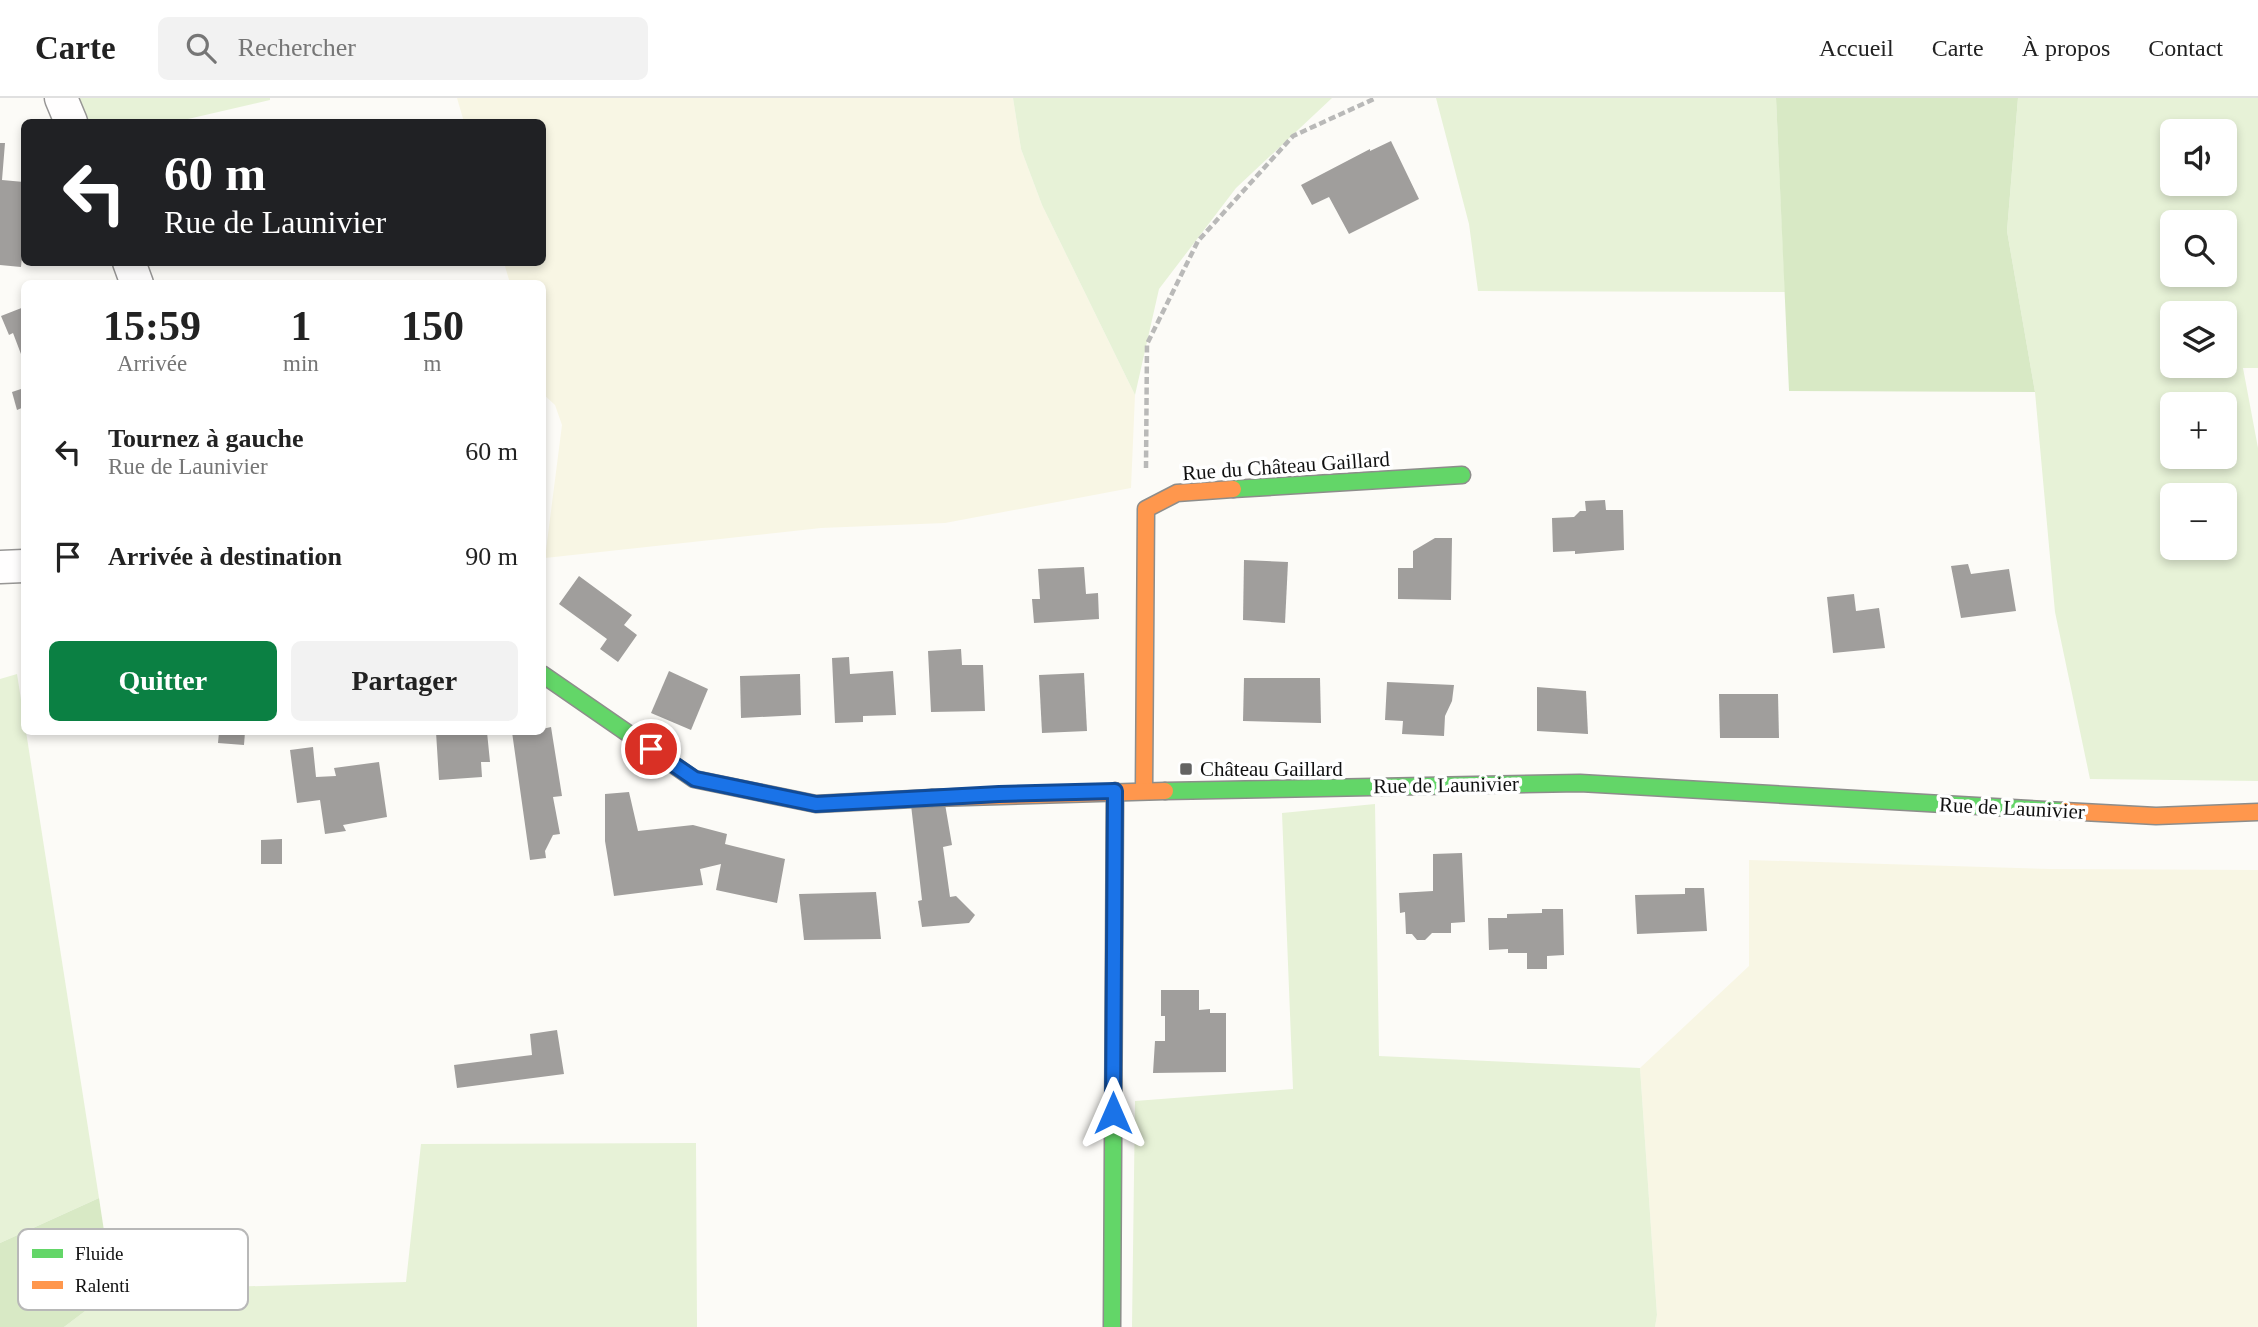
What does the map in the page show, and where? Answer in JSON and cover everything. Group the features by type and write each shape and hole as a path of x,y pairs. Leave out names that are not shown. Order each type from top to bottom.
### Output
{"street":[{"path":"61,98 70,119"},
{"name":"Rue du Château Gaillard","path":"1146,509 1177,493 1462,475"},
{"path":"1144,791 1146,509"},
{"path":"0,567 21,566"},
{"name":"Rue de Launivier","path":"546,677 695,779 816,804 999,794 1580,783 2155,816 2258,812"},
{"path":"1112,1327 1115,791"}],"path":[{"path":"1146,509 1147,344 1198,242 1293,136 1376,98"}],"shaded area":[{"path":"457,98 1013,98 1021,149 1042,205 1135,395 1131,488 945,523 821,528 546,558 562,425 555,405 546,397 546,280 509,280 505,266 546,266 546,119 463,119"},
{"path":"1749,860 2050,869 2258,870 2258,1327 1655,1327 1657,1315 1640,1068 1749,966"}],"green space":[{"path":"72,98 270,98 188,119 81,119"},
{"path":"1013,98 1332,98 1236,188 1159,289 1135,395 1042,205 1021,149"},
{"path":"1436,98 1776,98 1785,292 1478,291 1469,224"},
{"path":"1776,98 2018,98 2007,231 2035,392 1789,391"},
{"path":"2018,98 2258,98 2258,368 2243,368 2258,448 2258,781 2090,779 2055,612 2035,392 2007,231"},
{"path":"17,674 21,700 21,735 27,735 99,1198 31,1229 18,1229 18,1235 0,1243 0,679"},
{"path":"1375,804 1379,1056 1640,1068 1657,1315 1655,1327 1132,1327 1135,1101 1293,1089 1282,813"},
{"path":"696,1143 697,1327 64,1327 87,1310 248,1310 248,1286 406,1282 421,1144"},
{"path":"99,1198 104,1229 31,1229"},
{"path":"18,1235 18,1310 87,1310 64,1327 0,1327 0,1243"}],"building":[{"path":"1391,141 1419,199 1349,234 1329,197 1312,205 1301,185"},
{"path":"0,143 5,143 2,180 21,182 21,266 21,267 0,265"},
{"path":"21,308 21,354 13,333 9,335 1,316"},
{"path":"21,389 21,408 17,410 12,392"},
{"path":"1605,500 1606,510 1623,510 1624,550 1575,554 1575,551 1553,552 1552,518 1574,517 1580,511 1586,511 1585,501"},
{"path":"1435,538 1452,538 1451,600 1398,599 1398,568 1413,568 1413,551"},
{"path":"1244,560 1288,562 1285,623 1243,620"},
{"path":"1968,564 1971,574 2009,569 2016,611 1961,618 1951,566"},
{"path":"1084,567 1086,594 1098,593 1099,619 1034,623 1032,599 1040,599 1038,569"},
{"path":"579,576 632,615 624,625 637,635 618,662 600,649 607,639 559,604"},
{"path":"1854,594 1856,611 1879,608 1885,648 1833,653 1827,597"},
{"path":"961,649 962,665 983,665 985,711 931,712 928,651"},
{"path":"849,657 850,674 893,671 896,715 863,716 863,722 835,723 832,658"},
{"path":"669,671 708,689 691,730 651,713"},
{"path":"1084,673 1087,731 1042,733 1039,675"},
{"path":"800,674 801,715 741,718 740,676"},
{"path":"1244,678 1320,678 1321,723 1243,721"},
{"path":"1387,682 1454,685 1452,701 1445,716 1444,736 1402,734 1403,721 1385,720"},
{"path":"1537,687 1586,691 1588,734 1537,731"},
{"path":"1719,694 1778,694 1779,738 1720,738"},
{"path":"551,727 562,796 553,797 560,834 553,835 545,851 546,858 530,860 512,735 546,735 546,728"},
{"path":"219,735 245,735 244,745 218,743"},
{"path":"436,735 487,735 490,762 481,762 482,777 439,780"},
{"path":"313,747 316,777 336,776 334,768 379,762 387,817 343,825 346,831 325,834 320,800 297,803 290,750"},
{"path":"629,792 638,831 693,825 727,834 725,844 785,859 777,903 716,890 721,864 700,869 703,885 614,896 605,841 605,794"},
{"path":"945,804 952,845 943,847 950,897 956,896 975,915 969,923 922,927 918,901 922,900 911,805"},
{"path":"282,839 282,864 261,864 261,840"},
{"path":"1462,853 1465,922 1451,923 1451,933 1432,933 1425,940 1417,940 1412,934 1406,934 1405,912 1400,913 1399,893 1433,891 1433,854"},
{"path":"1685,888 1704,888 1707,931 1637,934 1635,895 1685,894"},
{"path":"876,892 881,939 804,940 799,894"},
{"path":"1542,909 1563,909 1564,955 1547,956 1547,969 1527,969 1527,953 1508,953 1508,949 1489,950 1488,918 1507,918 1507,914 1542,913"},
{"path":"1161,990 1199,990 1199,1010 1210,1009 1210,1013 1226,1013 1226,1072 1153,1073 1155,1041 1165,1041"},
{"path":"557,1030 564,1074 457,1088 454,1065 532,1055 530,1034"}],"traffic: fast":[{"path":"1233,489 1462,475"},
{"path":"546,677 694,779 816,804 932,798"},
{"path":"1165,791 1580,783 2064,811"},
{"path":"1112,1327 1115,791"}],"traffic: slow":[{"path":"1144,791 1146,509 1177,493 1233,489"},
{"path":"932,798 1165,791"},
{"path":"2064,811 2156,816 2258,812"}],"place":[{"name":"Château Gaillard","path":"1186,769"}],"route":[{"path":"651,749 695,779 816,804 1115,791 1113,1113"}]}
